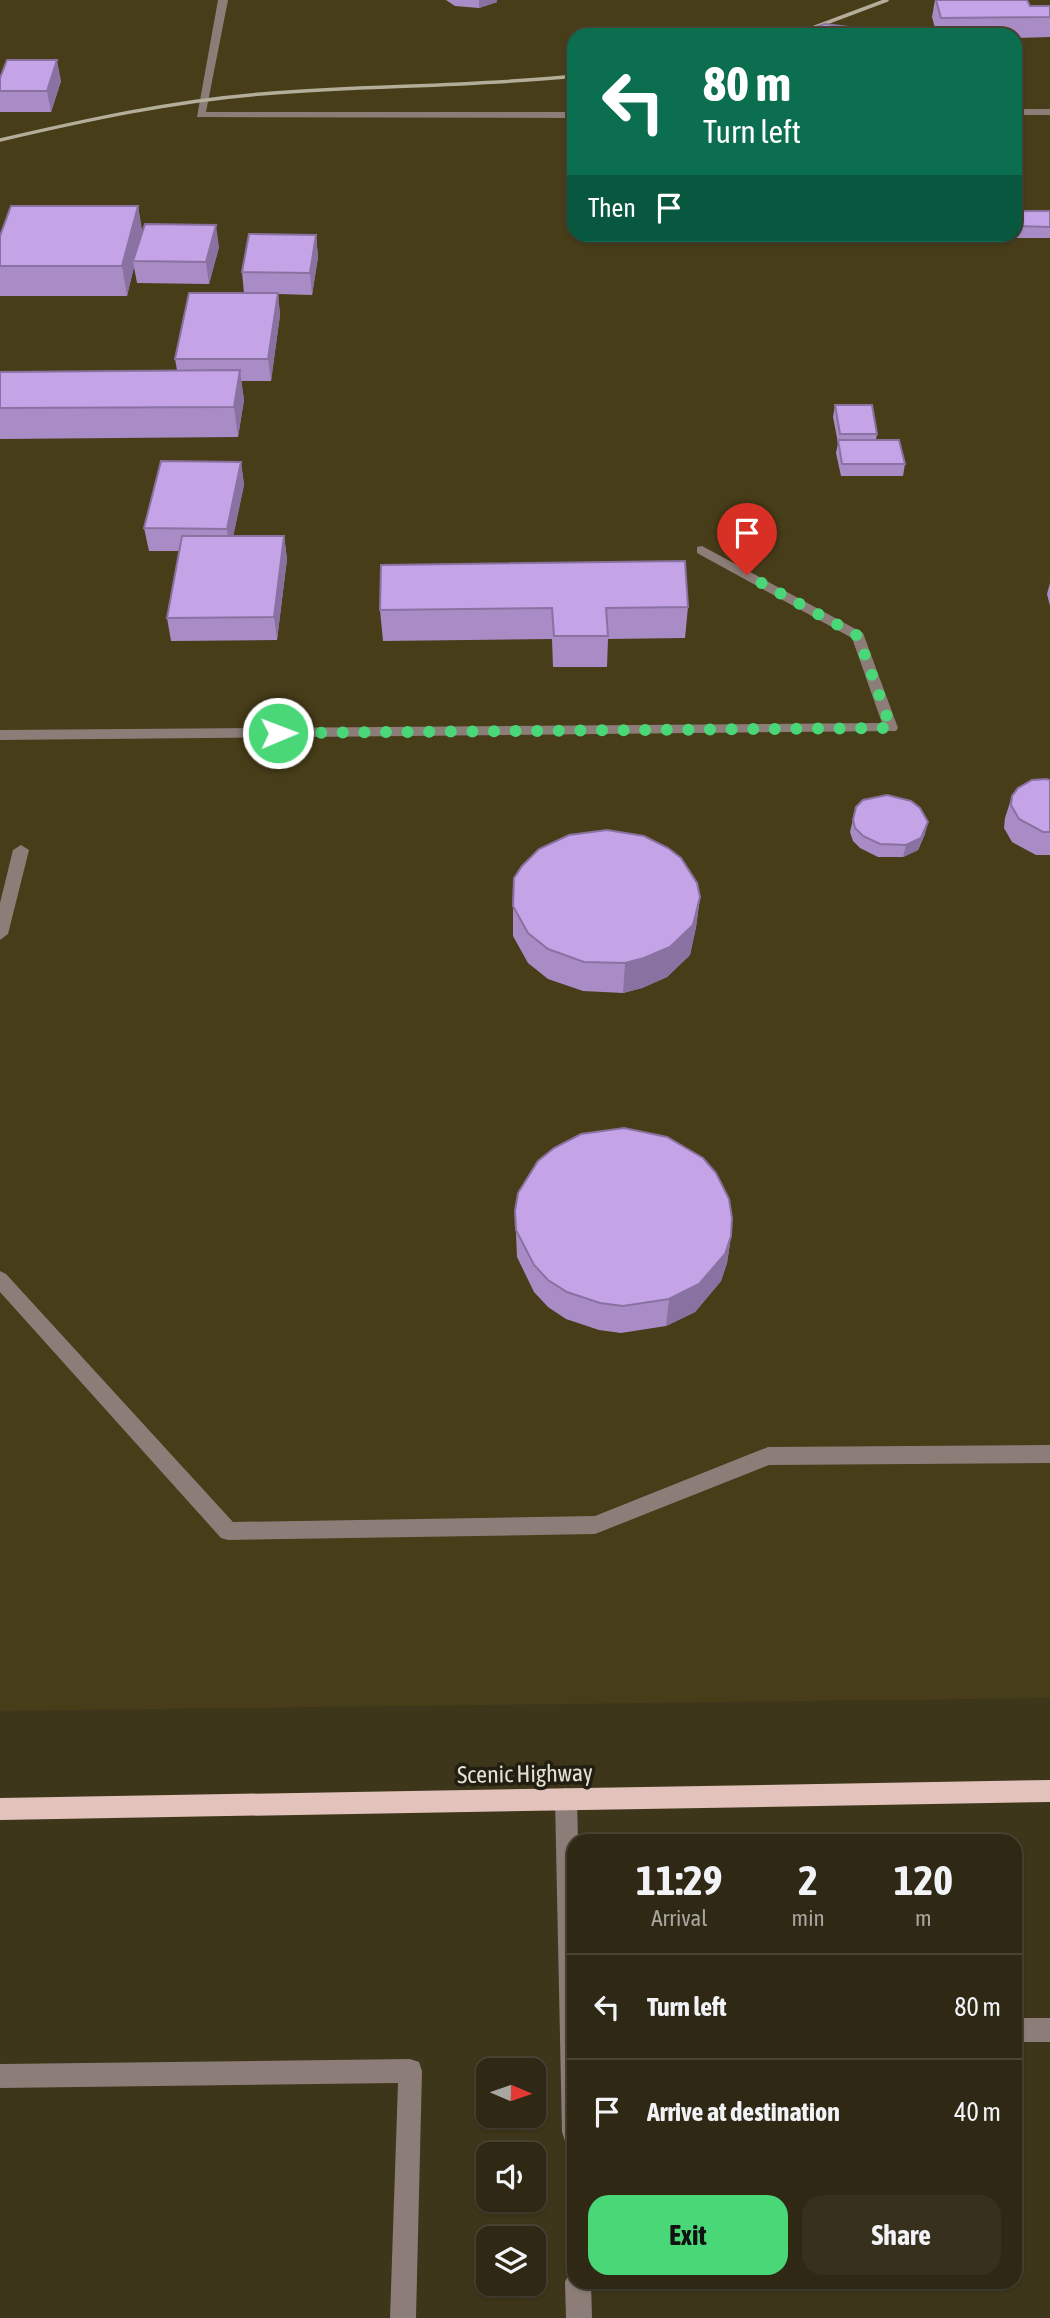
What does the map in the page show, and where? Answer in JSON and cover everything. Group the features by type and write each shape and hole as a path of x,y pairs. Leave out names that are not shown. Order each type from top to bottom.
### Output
{"main road":[{"name":"Scenic Highway","path":"0,1809 1050,1791"}],"street":[{"path":"223,0 200,115 567,115"},
{"path":"1022,112 1050,112"},
{"path":"0,734 891,728 858,636 702,550"},
{"path":"0,934 21,850"},
{"path":"0,1279 228,1531 595,1525 768,1456 1050,1454"},
{"path":"566,1799 567,1834"},
{"path":"1022,2030 1050,2030"},
{"path":"0,2076 410,2071 403,2318"},
{"path":"578,2289 579,2318"}],"shaded area":[{"path":"0,0 1050,0 1050,1698 0,1711"}],"building":[{"path":"936,0 1027,0 1030,6 1050,6 1050,17 941,18"},
{"path":"825,24 851,28 812,28"},
{"path":"7,60 57,60 47,91 0,91 0,78"},
{"path":"11,206 138,206 122,266 0,266 0,236"},
{"path":"1022,211 1050,211 1050,227 1022,226"},
{"path":"145,224 216,225 206,262 133,261"},
{"path":"249,234 316,235 310,273 242,272"},
{"path":"189,293 278,293 268,359 175,359"},
{"path":"240,370 234,407 0,408 0,372"},
{"path":"835,405 872,405 877,434 840,434"},
{"path":"838,440 899,440 905,464 842,464"},
{"path":"161,461 241,462 227,529 144,528"},
{"path":"182,536 284,536 274,617 167,618"},
{"path":"685,561 688,607 606,608 608,636 554,636 552,608 380,610 381,565"},
{"path":"1032,780 1050,780 1050,832 1043,832 1019,819 1011,805 1012,796 1018,788"},
{"path":"887,795 911,801 920,808 928,822 921,838 906,845 880,844 863,836 855,828 853,820 856,807 863,800"},
{"path":"607,830 644,836 668,848 681,858 697,883 700,897 693,925 670,947 625,963 584,962 548,949 528,933 513,906 514,878 539,849 569,835"},
{"path":"624,1128 667,1137 703,1158 716,1173 729,1199 732,1218 731,1236 725,1254 699,1284 669,1299 623,1306 600,1303 567,1292 548,1280 534,1265 516,1230 515,1211 518,1193 538,1161 554,1148 581,1134"}],"railway":[{"path":"813,28 887,0"},
{"path":"0,140 130,112 228,97 567,77"}],"route":[{"path":"278,733 891,728 858,636 747,575"}]}
